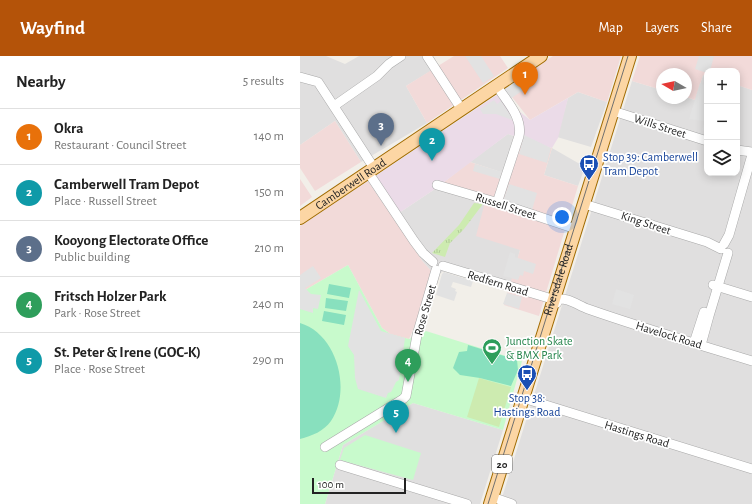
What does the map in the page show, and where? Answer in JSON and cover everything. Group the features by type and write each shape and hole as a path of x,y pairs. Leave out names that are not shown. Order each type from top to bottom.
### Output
{"main road":[{"name":"Camberwell Road","path":"300,218 541,56"},
{"name":"Riversdale Road","path":"491,501 630,56"}],"street":[{"path":"334,106 377,76 389,64 401,56"},
{"path":"427,56 462,110"},
{"name":"Redfern Road","path":"300,77 318,82 420,249 437,266 554,300"},
{"path":"497,86 517,116 520,128 519,136 497,203"},
{"name":"Wills Street","path":"613,111 704,140"},
{"path":"698,344 752,156 740,151"},
{"path":"725,248 752,176"},
{"name":"Russell Street","path":"437,185 576,229"},
{"name":"King Street","path":"584,204 725,248"},
{"name":"Rose Street","path":"324,447 406,396 417,335 437,266"},
{"path":"715,285 752,297"},
{"name":"Havelock Road","path":"554,300 558,303 586,308 752,360"},
{"name":"Hastings Road","path":"523,398 752,469"},
{"path":"340,464 467,504"},
{"path":"491,501 512,504"}],"shaded area":[{"path":"300,56 326,56 345,64 359,56 425,56 434,69 406,86 427,123 361,162 335,121 300,145"},
{"path":"454,56 500,56 508,68 427,123 406,86"},
{"path":"465,56 481,56 494,76 483,83"},
{"path":"553,56 621,56 607,102 578,92 530,120 504,87"},
{"path":"640,56 752,56 752,90 740,86 740,68 704,68 704,75 695,100 692,99 692,68 656,68 656,88 632,81"},
{"path":"699,56 714,56 711,68 704,68 704,72 695,69"},
{"path":"704,75 704,176 740,176 740,86 752,90 752,504 500,504 632,81 656,88 656,104 692,104 692,99 695,100"},
{"path":"518,78 525,89 510,99 504,88"},
{"path":"700,83 704,85 704,121 689,119"},
{"path":"578,92 607,102 591,147 557,137 568,98"},
{"path":"498,94 530,120 568,98 558,138 552,148 508,134 435,189 393,217 368,181"},
{"path":"494,100 497,104 501,101 512,120 496,114 483,114 480,109"},
{"path":"335,121 361,162 315,191 300,168 300,145"},
{"path":"508,134 514,136 504,173 470,162"},
{"path":"524,135 551,148 547,163 519,154"},
{"path":"514,136 552,148 544,175 578,186 539,316 504,305 520,250 476,236 485,202 435,189 470,162 503,173"},
{"path":"552,148 585,167 578,186 544,175"},
{"path":"475,164 502,172 500,179 473,171"},
{"path":"300,179 312,197 300,206"},
{"path":"368,181 423,262 436,276 409,339 390,334 382,328 348,265 300,293 300,226"},
{"path":"509,184 537,193 532,210 503,201"},
{"path":"435,189 486,202 520,250 511,283 453,265 436,276 423,262 393,217"},
{"path":"510,252 515,254 515,257 536,264 533,274 524,271 523,276 520,275 518,280 503,276"},
{"path":"313,266 321,278 305,288 311,294 321,295 318,309 313,308 313,313 300,309 300,275"},
{"path":"444,272 473,281 471,287 453,282 451,287 456,289 455,291 457,292 454,301 436,295 442,274"},
{"path":"616,289 634,295 630,309 612,304"},
{"path":"359,290 381,331 405,338 399,380 396,382 391,392 388,393 386,398 358,389 355,378 354,355 348,346"},
{"path":"507,293 522,297 519,309 503,304"},
{"path":"413,403 503,430 480,504 325,504 343,445"}],"green space":[{"path":"474,203 483,204 464,229 450,243 445,257 432,253 459,225"},
{"path":"348,265 382,328 390,334 409,339 426,331 522,361 503,430 413,403 343,445 325,504 300,504 300,293"},
{"path":"329,284 351,288 349,298 327,294"},
{"path":"326,298 348,301 346,311 325,308"},
{"path":"324,311 346,315 344,325 322,321"},
{"path":"300,323 313,329 332,351 337,364 340,379 340,394 337,408 328,425 317,433 300,439"},
{"path":"468,345 517,360 518,370 511,386 480,378 460,375 453,368 459,352 467,351"},
{"path":"479,378 511,387 499,427 467,417"},
{"path":"365,435 421,453 413,480 340,460 344,448"}],"tram line":[{"path":"488,504 628,56"}],"place":[{"name":"Okra","path":"525,95"},
{"name":"Kooyong Electorate Office","path":"381,146"},
{"name":"Camberwell Tram Depot","path":"432,161"},
{"name":"Stop 39: Camberwell Tram Depot","path":"589,181"},
{"name":"Junction Skate & BMX Park","path":"492,365"},
{"name":"Fritsch Holzer Park","path":"408,382"},
{"name":"Stop 38: Hastings Road","path":"527,391"},
{"name":"St. Peter & Irene (GOC-K)","path":"396,433"}]}
